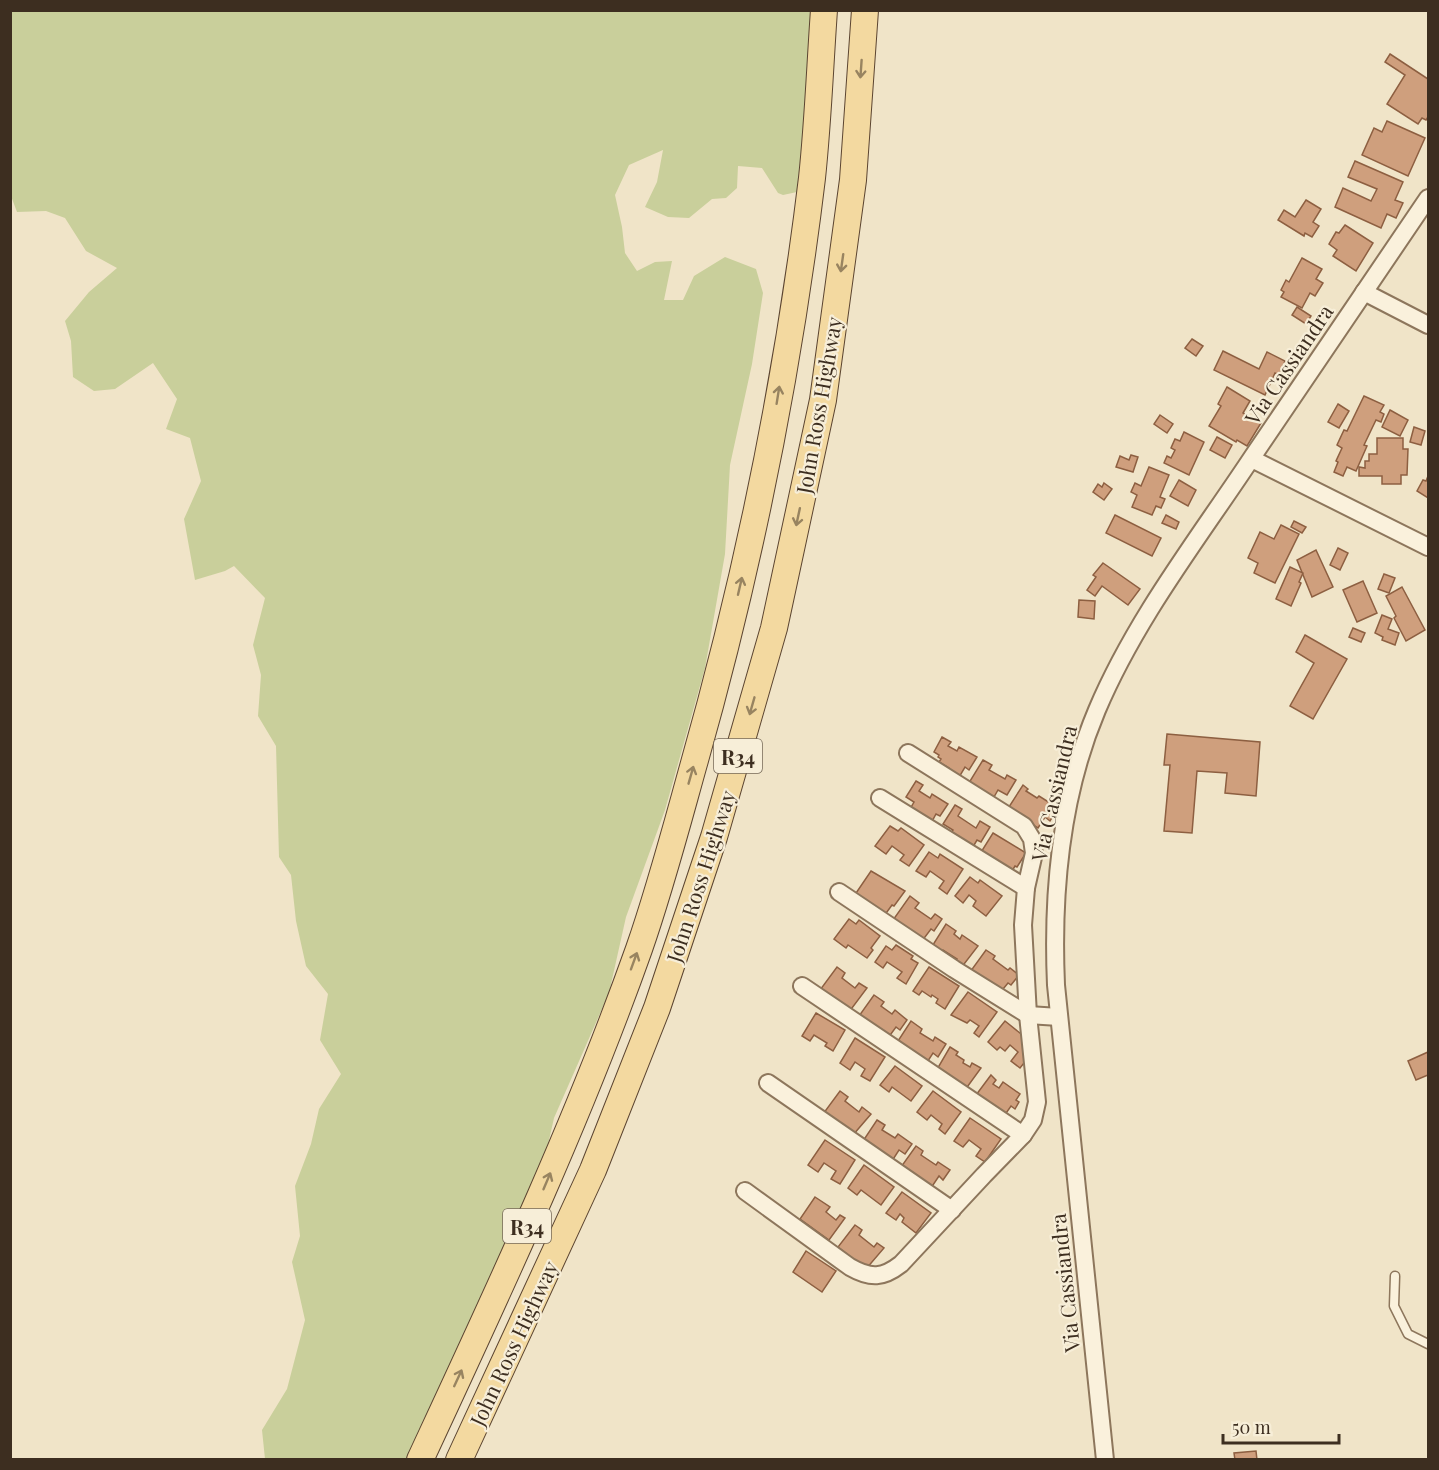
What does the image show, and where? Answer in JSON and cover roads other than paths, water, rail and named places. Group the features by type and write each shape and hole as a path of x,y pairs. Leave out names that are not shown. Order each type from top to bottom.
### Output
{"main road":[{"name":"John Ross Highway","path":"420,1460 516,1252 576,1114 614,1016 665,867 723,660 765,472 800,269 812,174 824,10"},
{"name":"John Ross Highway","path":"459,1460 593,1170 657,1008 714,837 774,628 823,400 853,180 865,10"}],"street":[{"name":"Via Cassiandra","path":"1105,1460 1059,1017 1054,939 1055,897 1069,807 1083,747 1122,656 1174,570 1252,459 1428,198"},
{"path":"1364,292 1428,325"},
{"path":"1252,459 1428,547"},
{"path":"745,1191 850,1267 869,1275 881,1276 890,1273 902,1264 1023,1135 1033,1120 1037,1102 1028,1016 1023,925 1026,888 1034,853 1032,839 1024,826 909,753"},
{"path":"880,798 1026,888"},
{"path":"839,892 1028,1016 1059,1017"},
{"path":"802,986 1023,1135"},
{"path":"768,1083 952,1210"}],"lane":[{"path":"1395,1276 1394,1306 1408,1334 1428,1344"}]}
